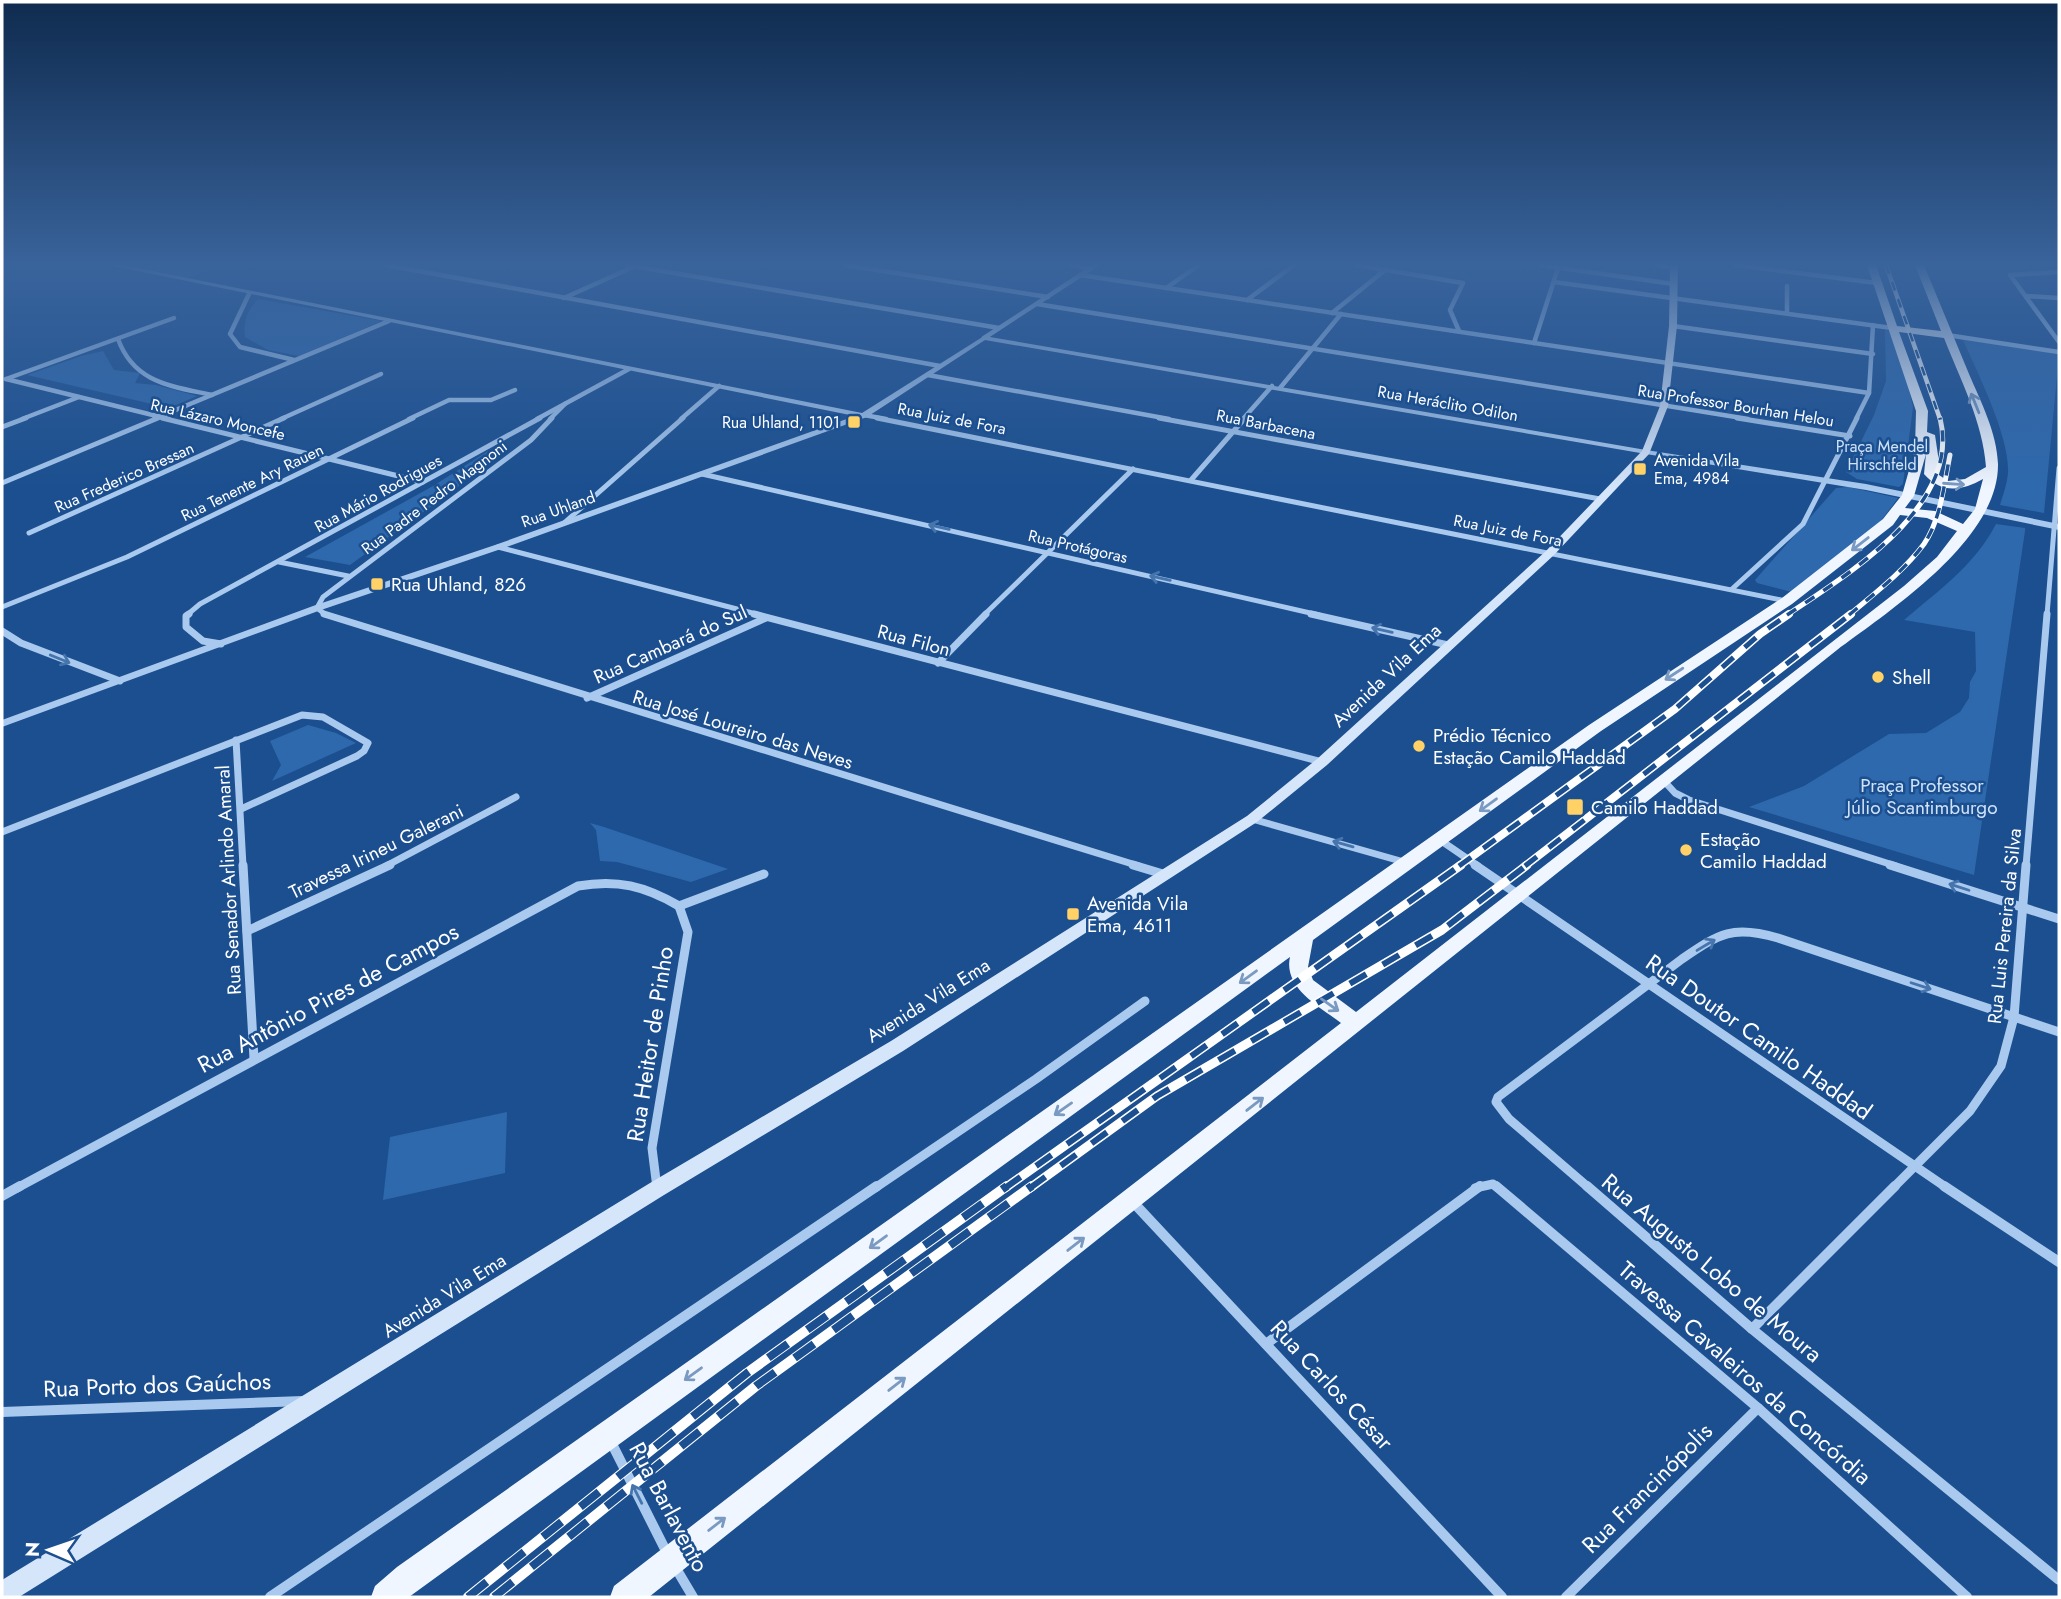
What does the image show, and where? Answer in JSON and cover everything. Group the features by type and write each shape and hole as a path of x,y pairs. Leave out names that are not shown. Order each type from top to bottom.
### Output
{"main road":[{"name":"Avenida Vila Ema","path":"2,1594 657,1189 897,1046 1252,819 1322,762 1550,553 1646,452 1664,406 1671,340"},
{"path":"1897,340 1922,411 1933,462 1930,474 1934,479 1950,485 1967,485 1992,468"},
{"path":"625,1597 1132,1201 1909,589 1942,560 1981,509 1992,468 1991,450 1982,419 1949,340"},
{"path":"386,1597 408,1578 607,1435 1620,711 1787,601 1888,522 1897,511 1908,494 1921,449 1922,411"},
{"path":"1897,511 1930,514 1966,531"},
{"path":"1304,937 1298,967 1305,985 1356,1023"}],"street":[{"path":"4,380 116,340"},
{"path":"118,340 127,362 147,377 212,395"},
{"path":"233,340 240,347 295,360"},
{"path":"2,483 344,340"},
{"name":"Rua Juiz de Fora","path":"481,340 1787,601"},
{"path":"794,340 940,366"},
{"name":"Rua Uhland","path":"2,724 317,608 498,547 864,415 981,340"},
{"name":"Rua Heráclito Odilon","path":"994,340 1646,452 1828,480 1981,509"},
{"name":"Rua Professor Bourhan Helou","path":"1255,340 1850,436"},
{"path":"1191,480 1320,340"},
{"path":"1511,340 1869,394"},
{"path":"1770,340 1873,354"},
{"path":"1732,589 1803,524 1828,480 1869,394 1873,340"},
{"path":"1977,340 2059,352"},
{"name":"Rua Mário Rodrigues","path":"222,644 203,641 186,627 186,616 208,599 629,369"},
{"name":"Rua Frederico Bressan","path":"29,533 381,374"},
{"name":"Rua Barbacena","path":"928,375 1600,499"},
{"name":"Rua Lázaro Moncefe","path":"4,380 424,482"},
{"path":"563,523 719,386"},
{"name":"Rua Tenente Ary Rauen","path":"2,607 127,557 449,400 491,400 515,390"},
{"path":"2,427 79,397"},
{"name":"Rua Padre Pedro Magnoni","path":"317,608 323,597 348,576 531,440 565,404"},
{"path":"939,663 1047,551 1133,468"},
{"name":"Rua Luis Pereira da Silva","path":"1752,1329 1969,1111 2001,1066 2014,1017 2057,526 2059,468"},
{"name":"Rua Protágoras","path":"702,474 1448,645"},
{"path":"1981,509 2057,526"},
{"name":"Rua Filon","path":"498,547 1322,762"},
{"path":"278,562 348,576"},
{"name":"Rua José Loureiro das Neves","path":"317,608 328,617 1163,874"},
{"name":"Rua Cambará do Sul","path":"587,698 766,618"},
{"path":"2,631 20,643 120,681"},
{"path":"236,740 309,714 323,717 368,743 364,751 357,756 241,809"},
{"name":"Rua Senador Arlindo Amaral","path":"2,832 236,740 254,1059"},
{"path":"1664,781 1675,793 1689,800 2059,919"},
{"name":"Travessa Irineu Galerani","path":"247,931 407,857 516,797"},
{"path":"1252,819 1409,863"},
{"name":"Rua Doutor Camilo Haddad","path":"1440,840 1517,896 1651,985 1912,1166 2059,1262"},
{"path":"679,906 764,874"},
{"name":"Rua Antônio Pires de Campos","path":"2,1196 578,886 599,881 626,881 658,893 679,906"},
{"name":"Rua Heitor de Pinho","path":"657,1189 652,1148 688,932 679,906"},
{"path":"1651,985 1672,966 1719,937 1744,930 1778,938 2059,1032"},
{"name":"Rua Augusto Lobo de Moura","path":"1651,985 1498,1097 1496,1102 1509,1119 1752,1329 2059,1580"},
{"path":"270,1597 1036,1079 1144,1001"},
{"name":"Travessa Cavaleiros da Concórdia","path":"1266,1344 1476,1187 1493,1184 1758,1408 1967,1597"},
{"name":"Rua Carlos César","path":"1132,1201 1502,1597"},
{"name":"Rua Porto dos Gaúchos","path":"2,1412 314,1400"},
{"name":"Rua Francinópolis","path":"1566,1597 1758,1408"},
{"name":"Rua Barlavento","path":"607,1435 671,1560 694,1597"}],"green space":[{"path":"250,340 338,340 299,356 268,350"},
{"name":"Praça Mendel Hirschfeld","path":"1885,340 1893,340 1905,372 1913,407 1903,484 1899,487 1857,479 1846,472 1874,415 1886,381"},
{"path":"1963,340 2055,352 2059,355 2044,513 2000,505 2008,473 2004,442 1992,406"},
{"path":"103,351 114,370 140,373 135,383 156,385 197,396 169,408 27,375"},
{"path":"488,451 505,453 350,565 305,557 433,486"},
{"path":"1848,487 1898,498 1880,522 1792,592 1757,583 1755,580 1836,488"},
{"name":"Praça Professor Júlio Scantimburgo","path":"1996,524 2025,528 2025,531 1974,875 1749,807 1804,786 1889,734 1926,733 1960,712 1969,698 1970,682 1976,671 1975,632 1904,620 1966,565"},
{"path":"308,725 336,733 356,743 272,781 281,765 270,741"},
{"path":"590,823 728,869 691,882 617,862 600,861 596,830"},
{"path":"507,1112 505,1173 383,1200 390,1137"}],"railway":[{"path":"1912,340 1940,419"},
{"path":"1787,615 1868,558 1895,534 1917,508 1934,480 1942,450 1940,418"},
{"path":"1849,615 1898,573 1924,544 1938,512 1950,455"},
{"path":"1459,866 1675,709 1760,634 1789,614"},
{"path":"1525,866 1851,614"},
{"path":"1005,1188 1461,865"},
{"path":"1030,1188 1157,1096 1442,930 1527,865"},
{"path":"468,1597 747,1373 1007,1186"},
{"path":"494,1597 756,1386 1032,1186"}],"place":[{"name":"Rua Uhland, 1101","path":"854,422"},
{"name":"Avenida Vila Ema, 4984","path":"1640,469"},
{"name":"Rua Uhland, 826","path":"377,584"},
{"name":"Shell","path":"1878,677"},
{"name":"Prédio Técnico Estação Camilo Haddad","path":"1419,746"},
{"name":"Camilo Haddad","path":"1575,807"},
{"name":"Estação Camilo Haddad","path":"1686,850"},
{"name":"Avenida Vila Ema, 4611","path":"1073,914"}]}
